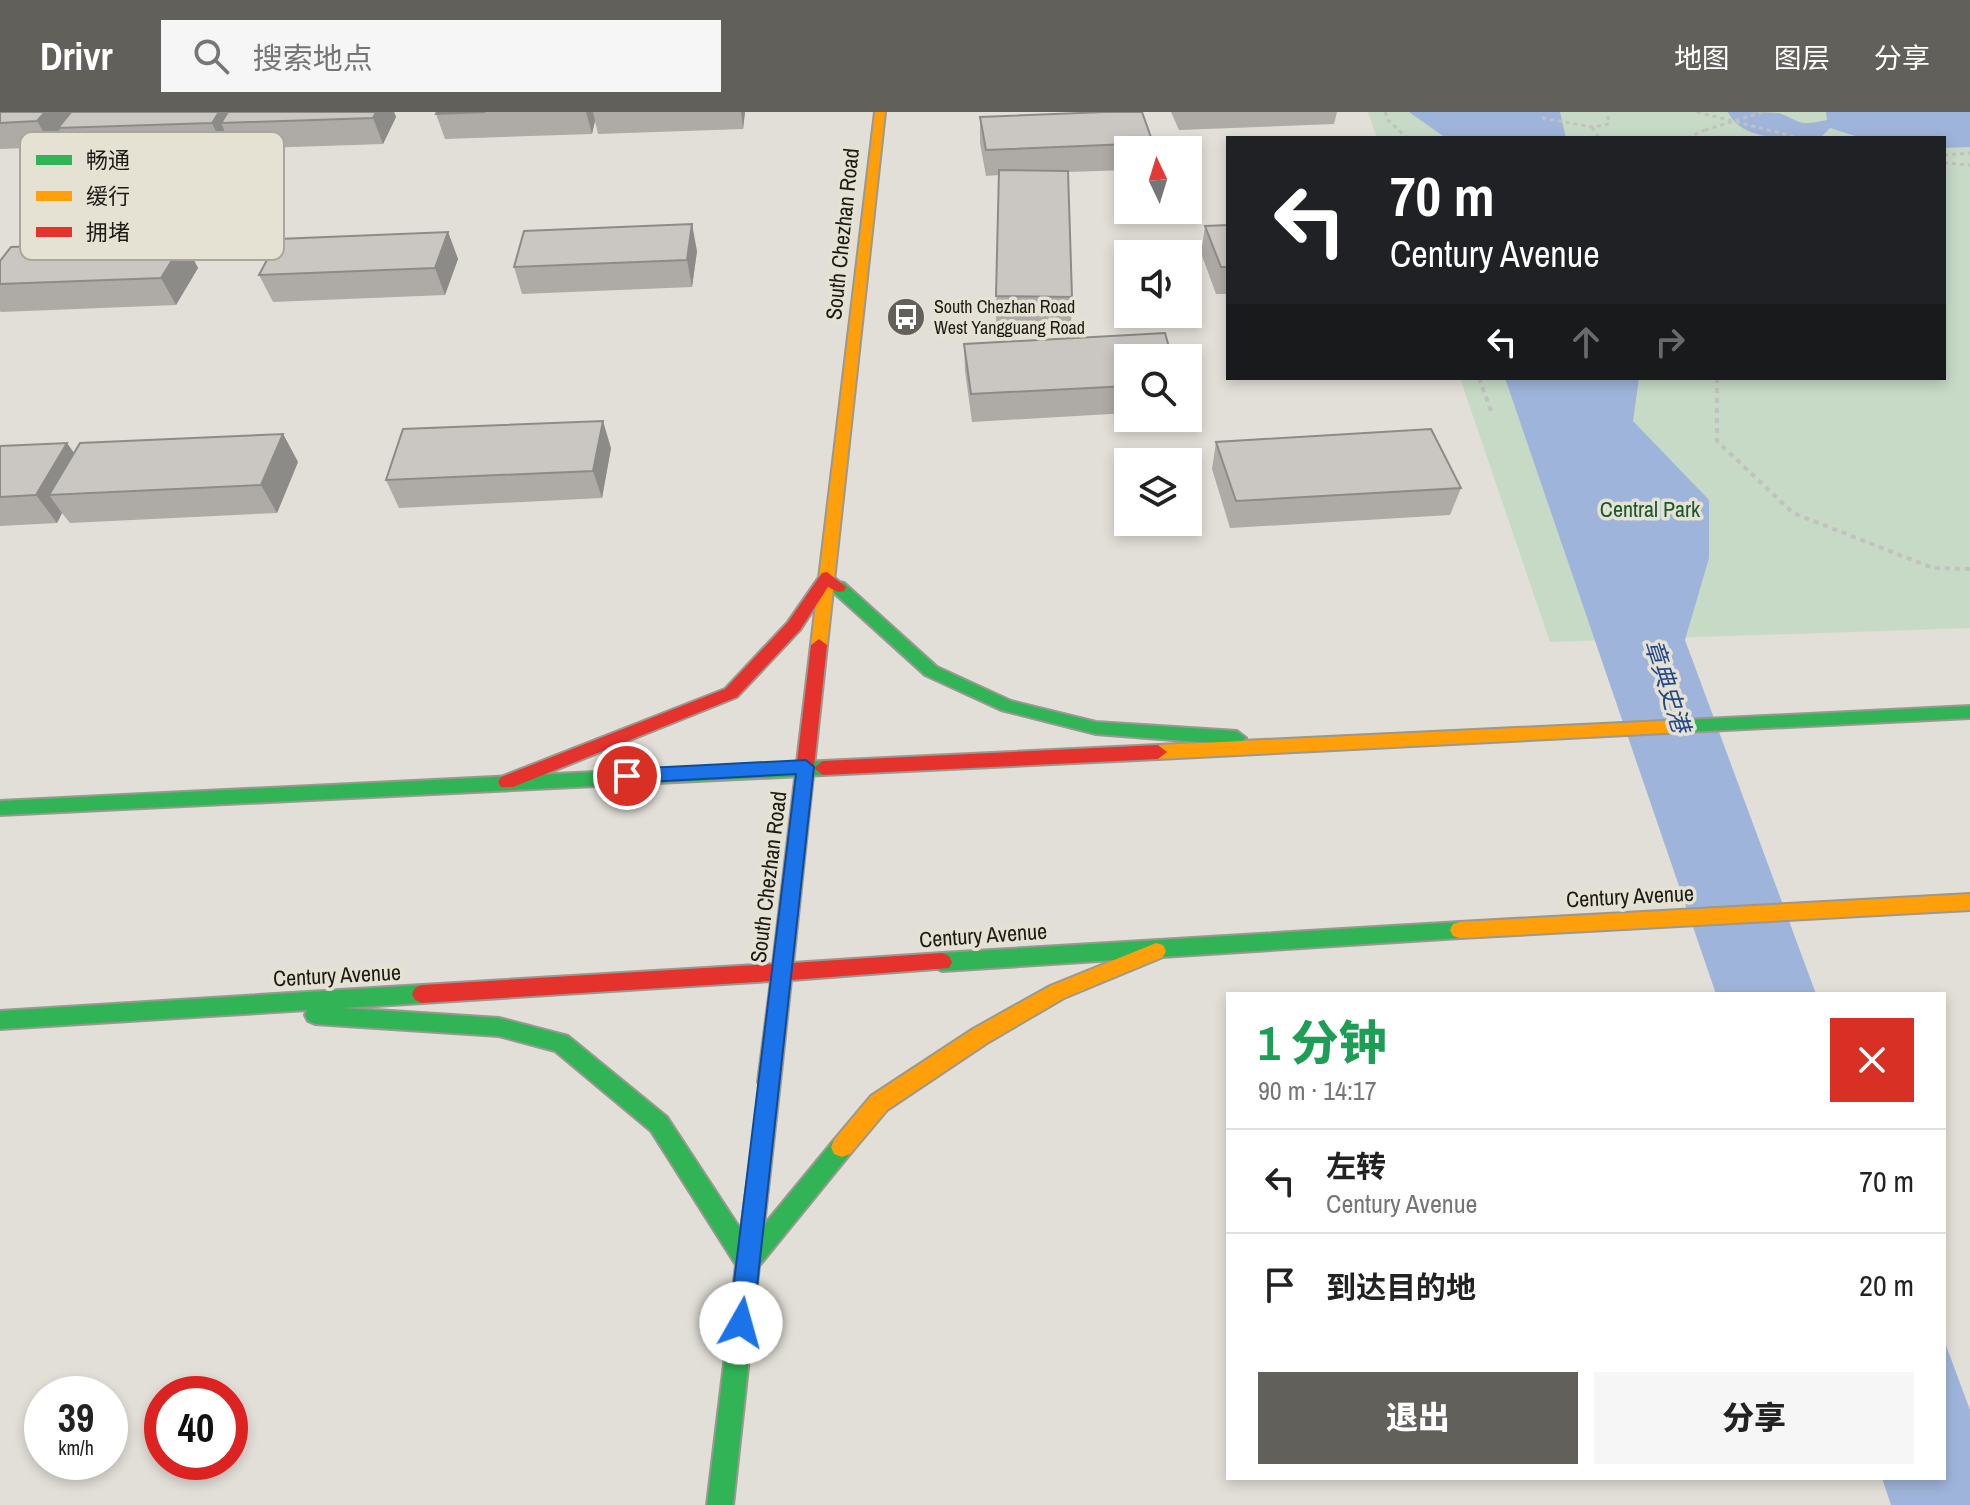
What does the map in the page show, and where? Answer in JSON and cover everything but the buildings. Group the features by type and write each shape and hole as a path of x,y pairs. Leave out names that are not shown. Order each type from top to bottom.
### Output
{"street":[{"name":"South Chezhan Road","path":"720,1505 880,112"},
{"path":"507,782 731,693 794,626 827,577 931,671 1007,706 1096,728 1308,744"},
{"path":"0,808 1970,712"},
{"name":"Century Avenue","path":"0,1020 1970,902"},
{"path":"205,1007 499,1027 561,1043 659,1124 748,1262 879,1103 980,1036 1057,992 1162,948"}],"path":[{"path":"1385,112 1388,120 1405,136"},
{"path":"1542,118 1592,127 1609,124 1607,112"},
{"path":"1697,112 1792,136"},
{"path":"1692,136 1763,112"},
{"path":"1592,127 1598,136"},
{"path":"1946,155 1970,153"},
{"path":"1946,163 1970,165"},
{"path":"1480,380 1491,411"},
{"path":"1717,380 1717,441 1793,513 1933,568 1970,569"}],"green space":[{"name":"Central Park","path":"1368,112 1970,112 1970,628 1550,642 1461,380 1946,380 1946,136 1376,136"}],"water":[{"path":"1409,112 1560,112 1566,136 1443,136"},
{"path":"1728,112 1779,113 1805,123 1827,120 1826,112 1970,112 1970,147 1946,148 1946,136 1856,136 1830,128 1822,136 1765,136 1735,122"},
{"name":"章典史港","path":"1506,380 1639,380 1633,421 1709,500 1709,558 1685,640 1815,992 1715,992"},
{"path":"1946,1345 1970,1410 1970,1505 1891,1505 1883,1480 1946,1480"}],"traffic: fast":[{"path":"838,587 931,671 1007,706 1096,728 1237,738"},
{"path":"1685,726 1970,712"},
{"path":"0,808 823,768"},
{"path":"942,962 1460,930"},
{"path":"0,1020 422,994"},
{"path":"315,1015 499,1027 561,1043 659,1124 748,1262 842,1147"},
{"path":"720,1505 769,1082"}],"traffic: slow":[{"path":"819,645 880,112"},
{"path":"1158,752 1685,726"},
{"path":"1460,930 1970,902"},
{"path":"842,1147 879,1103 980,1036 1057,992 1156,951"}],"traffic: jam":[{"path":"507,782 731,693 794,626 827,577 838,587"},
{"path":"769,1082 819,645"},
{"path":"823,768 1158,752"},
{"path":"422,994 942,962"}],"place":[{"name":"South Chezhan Road West Yangguang Road","path":"906,317"}],"route":[{"path":"627,776 806,767 741,1323"}]}
